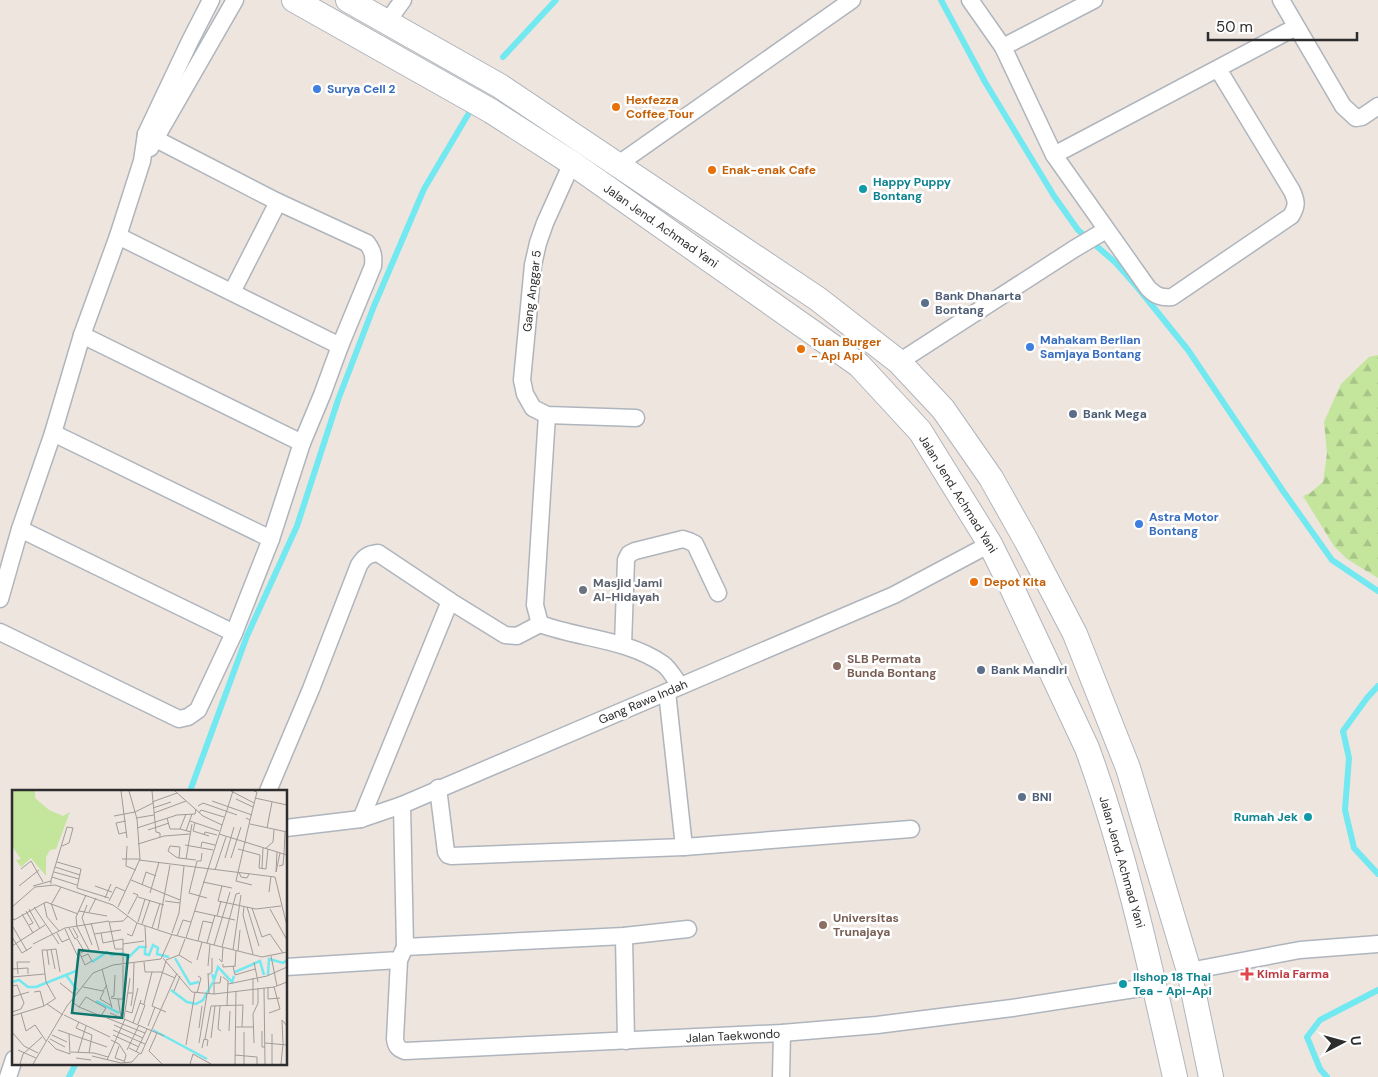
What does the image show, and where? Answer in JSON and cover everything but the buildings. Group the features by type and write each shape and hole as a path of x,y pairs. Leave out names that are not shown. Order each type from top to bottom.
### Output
{"street":[{"path":"0,599 82,335 118,236 142,161 190,40 211,0"},
{"path":"151,136 234,0"},
{"name":"Jalan Jend. Achmad Yani","path":"294,0 491,111 572,163 859,365 920,430 990,544 1087,748 1099,781 1136,907 1175,1077"},
{"name":"Jalan Jend. Achmad Yani","path":"348,0 500,86 818,299 899,362 943,409 991,478 1075,634 1128,768 1189,971 1211,1077"},
{"path":"387,22 403,0"},
{"path":"617,165 852,0"},
{"path":"970,0 1003,47 1054,155 1100,234 1148,288 1155,295 1162,298 1172,297 1291,216 1296,208 1296,200 1292,191 1224,65"},
{"path":"1003,47 1094,0"},
{"path":"1281,0 1343,106 1350,114 1356,118 1362,117 1378,106"},
{"path":"1054,155 1296,27"},
{"path":"469,99 481,75"},
{"path":"0,632 179,719 188,717 198,710 234,633 271,539 302,443 373,266 374,257 372,249 367,243 278,202 151,136"},
{"name":"Gang Anggar 5","path":"547,415 532,408 525,394 522,380 533,266 545,223 572,163"},
{"path":"232,292 278,202"},
{"path":"899,362 1100,234"},
{"path":"118,236 340,346"},
{"path":"82,335 302,443"},
{"path":"540,624 535,605 547,415 636,418"},
{"path":"53,433 271,539"},
{"path":"990,544 1020,529"},
{"path":"20,530 234,633"},
{"path":"623,645 626,560 634,550 683,540 695,544 718,593"},
{"name":"Gang Rawa Indah","path":"288,828 361,819 402,805 438,788 894,595 990,544"},
{"path":"268,790 359,565 369,554 378,553 505,635 517,636 540,624 558,631 623,645 665,665 674,689 684,847"},
{"path":"1011,586 1040,568"},
{"path":"361,819 450,601"},
{"path":"438,788 446,852 451,856 684,847 911,829"},
{"path":"402,805 402,953"},
{"path":"288,966 402,953 624,936 688,929"},
{"path":"624,936 626,1041"},
{"path":"1189,971 1300,950 1378,944"},
{"name":"Jalan Taekwondo","path":"402,953 394,1039 396,1045 405,1051 782,1033 896,1023 1012,1008 1154,986"},
{"path":"782,1033 782,1077"},
{"path":"8,1077 12,1064"}],"green space":[{"path":"1378,355 1378,578 1347,559 1334,546 1303,496 1310,493 1323,482 1327,453 1324,422 1341,384 1369,357"}],"waterway":[{"path":"503,57 556,0"},
{"path":"941,0 985,82 1054,196 1078,230 1116,263 1188,350 1332,560 1378,591"},
{"path":"190,790 247,636 297,526 338,400 374,306 424,189 469,113"},
{"path":"1378,686 1343,731 1349,758 1345,810 1354,848 1378,874"},
{"path":"1327,1077 1320,1069 1307,1037 1320,1020 1378,990"},
{"path":"69,1077 76,1064"}],"place":[{"name":"Surya Cell 2","path":"317,89"},
{"name":"Hexfezza Coffee Tour","path":"616,107"},
{"name":"Enak-enak Cafe","path":"712,170"},
{"name":"Happy Puppy Bontang","path":"863,189"},
{"name":"Bank Dhanarta Bontang","path":"925,303"},
{"name":"Mahakam Berlian Samjaya Bontang","path":"1030,347"},
{"name":"Tuan Burger - Api Api","path":"801,349"},
{"name":"Bank Mega","path":"1073,414"},
{"name":"Astra Motor Bontang","path":"1139,524"},
{"name":"Depot Kita","path":"974,582"},
{"name":"Masjid Jami Al-Hidayah","path":"583,590"},
{"name":"SLB Permata Bunda Bontang","path":"837,666"},
{"name":"Bank Mandiri","path":"981,670"},
{"name":"BNI","path":"1022,797"},
{"name":"Rumah Jek","path":"1308,817"},
{"name":"Universitas Trunajaya","path":"823,925"},
{"name":"Kimia Farma","path":"1247,974"},
{"name":"Ilshop 18 Thai Tea - Api-Api","path":"1123,984"}]}
